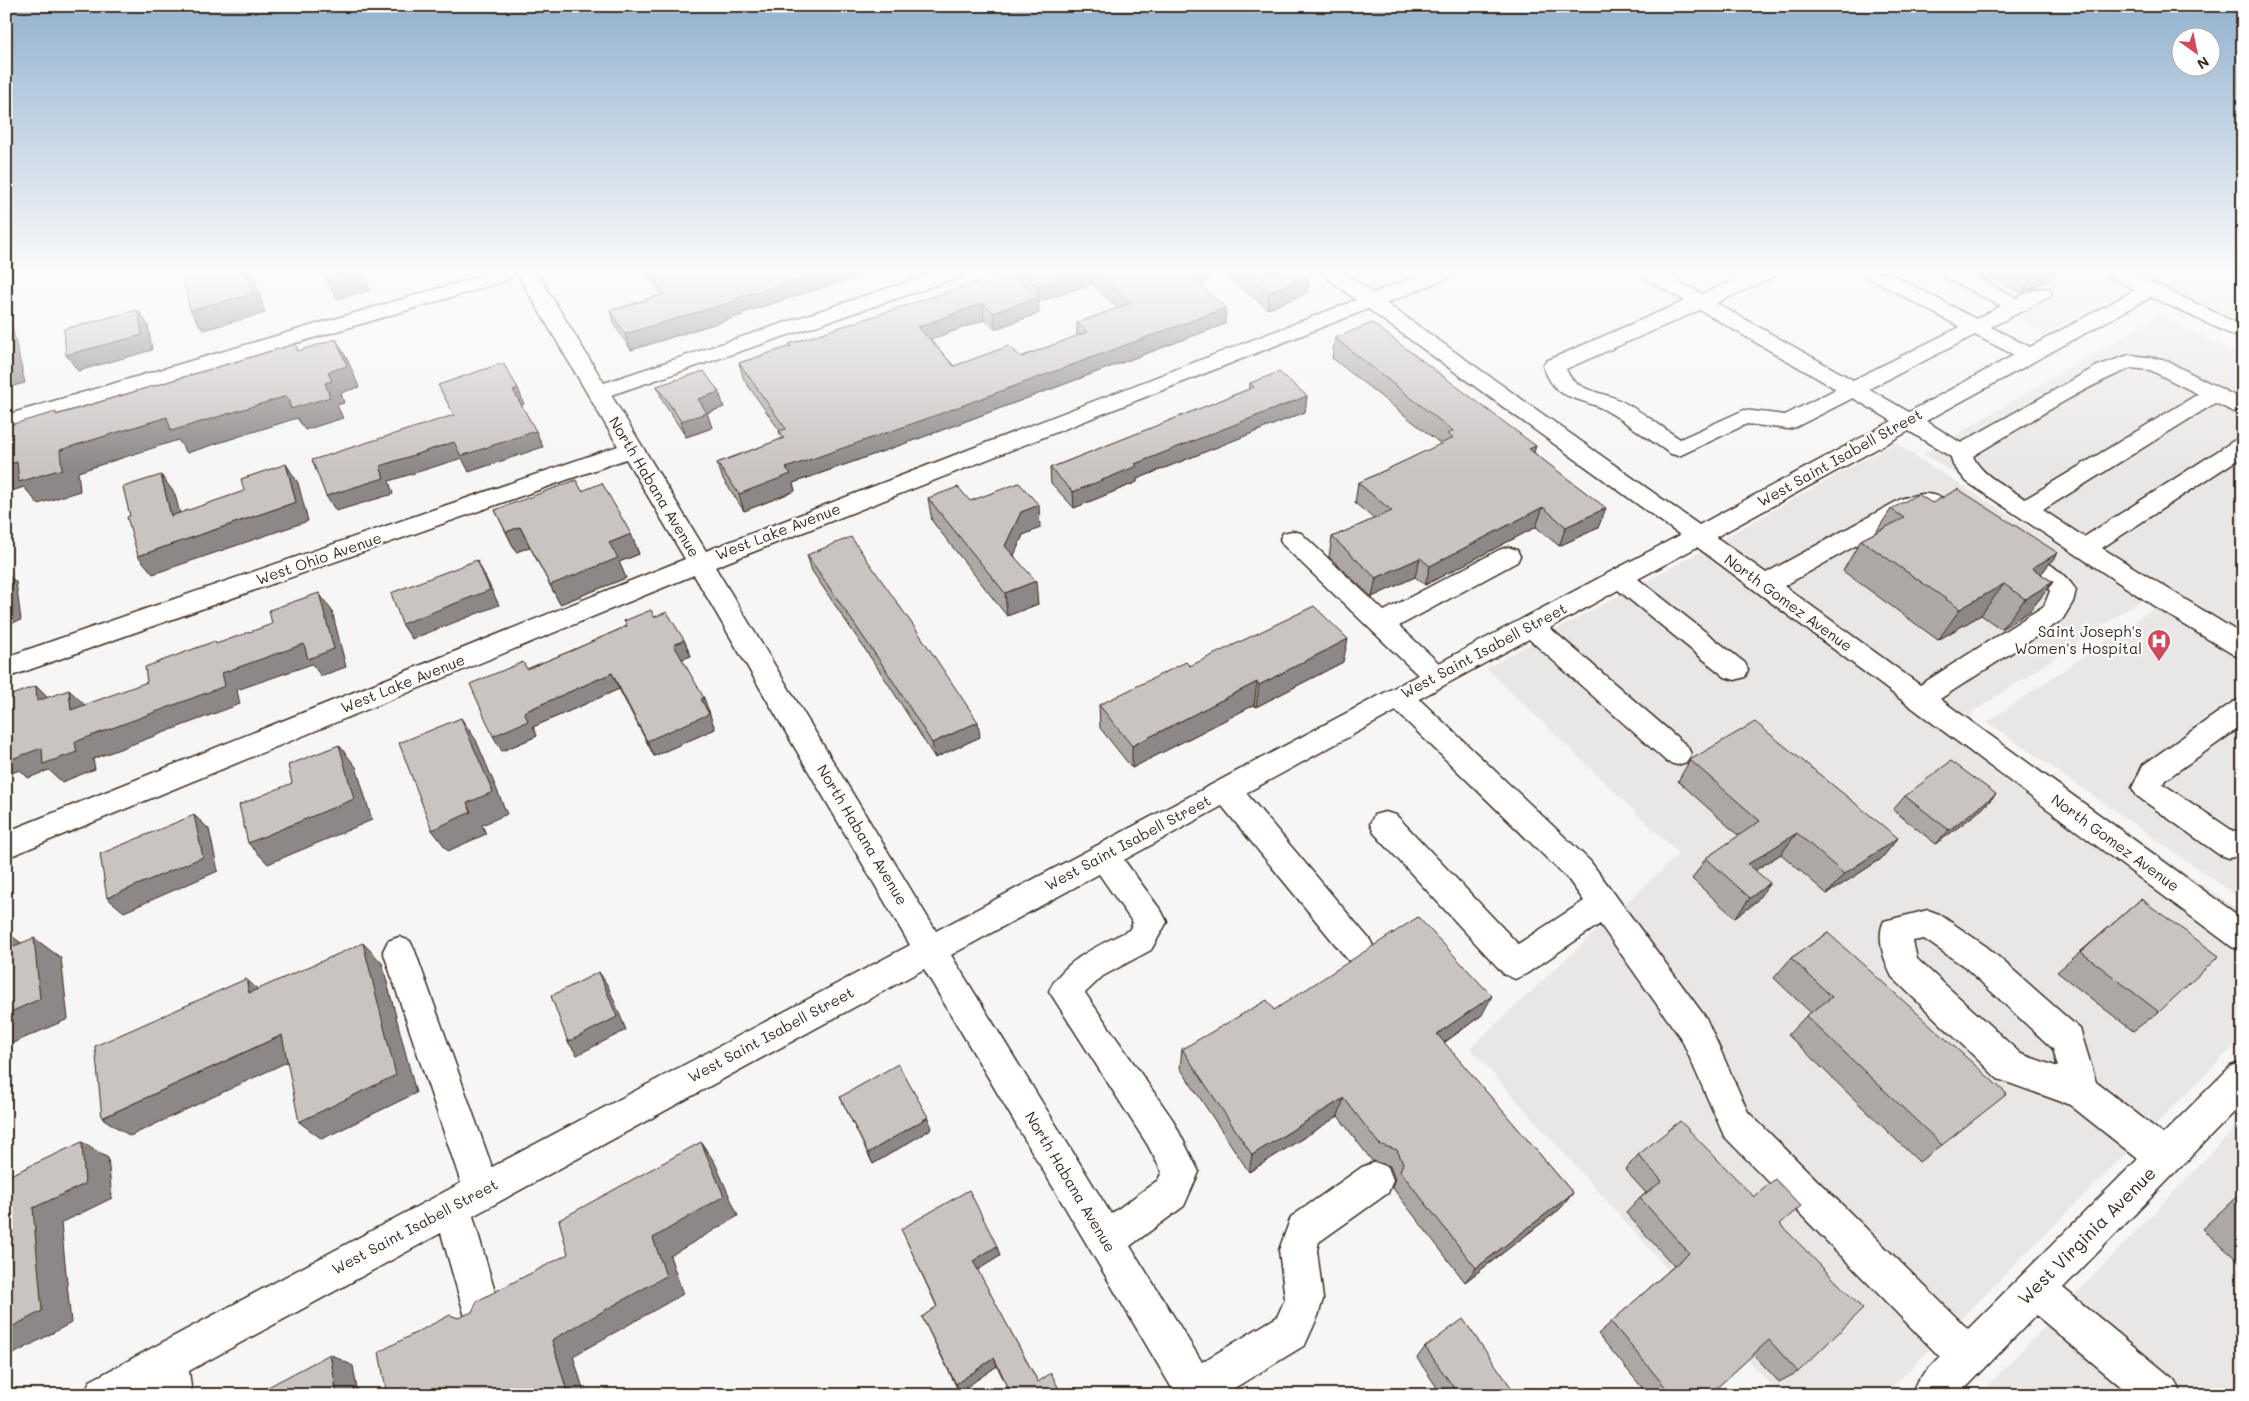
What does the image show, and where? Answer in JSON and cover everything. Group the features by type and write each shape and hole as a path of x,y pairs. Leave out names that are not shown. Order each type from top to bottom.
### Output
{"street":[{"path":"6,422 290,338"},
{"name":"North Habana Avenue","path":"566,338 930,950 1197,1392"},
{"path":"598,392 758,338"},
{"name":"West Lake Avenue","path":"6,844 700,563 1277,338"},
{"name":"North Gomez Avenue","path":"1422,338 1698,536 2243,937"},
{"path":"1618,338 1554,366 1558,380 1580,395 1610,404 1679,450 1744,417 1788,422 1953,338"},
{"path":"1765,338 1961,453 1965,465 1975,477 2166,602 2243,648"},
{"path":"1998,338 2029,355"},
{"name":"West Saint Isabell Street","path":"104,1395 170,1378 467,1199 1698,536 2060,338"},
{"path":"1961,453 2105,371 2129,362 2155,364 2243,408"},
{"path":"2026,510 2214,394"},
{"path":"2084,548 2243,445"},
{"name":"West Ohio Avenue","path":"6,668 632,449"},
{"path":"1765,585 1909,505 1922,500 1934,502 2056,581 2063,590 2060,602 2053,612 1919,699"},
{"path":"1292,539 1437,677"},
{"path":"1381,624 1508,556"},
{"path":"1620,578 1735,670"},
{"path":"1531,626 1677,754"},
{"path":"1399,697 1579,870 1694,1029 1736,1124 1968,1357"},
{"path":"2243,710 2153,773 2147,788 2229,845 2243,842"},
{"path":"1226,790 1360,950"},
{"path":"1385,824 1515,964 1605,904"},
{"path":"1103,856 1151,922 1140,940 1092,966 1065,991 1160,1132 1181,1172 1171,1193 1106,1241"},
{"path":"2081,1092 2068,1040 1976,957 1928,924 1895,931 1903,967 2010,1067 2081,1092 2164,1158"},
{"path":"400,951 467,1199 482,1313"},
{"name":"West Virginia Avenue","path":"1931,1395 2243,1078"},
{"path":"1197,1392 1291,1330 1304,1299 1298,1250 1304,1230 1376,1180"},
{"path":"2035,1288 2162,1395"}],"shaded area":[{"name":"Saint Joseph's Women's Hospital","path":"2119,338 2207,338 2243,356 2243,900 1987,722 2165,601 1923,454"},
{"path":"1896,442 1916,457 2144,598 1973,712 1971,717 1979,728 2243,913 2243,921 1720,540"},
{"path":"1701,551 2243,953 2243,1037 1884,1395 1780,1395 1470,1048 1679,854 1486,668"},
{"path":"2243,1120 2243,1395 1979,1395"}],"building":[{"path":"65,338 129,338 66,355"},
{"path":"806,338 929,338 954,366 1009,346 1021,357 1070,338 1144,338 923,420 786,468 791,474 739,494 717,463 784,438 779,431 786,429 739,363 791,346 789,344"},
{"path":"1335,338 1393,338 1536,446 1529,449 1606,508 1566,527 1543,507 1430,566 1420,558 1376,578 1332,537 1392,511 1358,483 1453,438 1447,434 1453,431"},
{"path":"336,339 347,366 328,372 332,381 325,383 330,397 291,409 287,396 171,431 167,417 60,450 62,469 19,482 17,462 6,465 6,426 56,412 56,415 295,344 298,351"},
{"path":"6,352 9,363 6,364"},
{"path":"503,363 518,388 513,390 536,431 461,456 454,442 380,466 384,478 326,496 312,460 454,415 438,385"},
{"path":"704,371 719,392 698,399 707,413 681,421 657,386"},
{"path":"1279,372 1307,396 1135,464 1137,466 1073,492 1050,468 1254,387 1250,383"},
{"path":"286,464 296,502 138,556 127,517 130,516 123,487 161,475 171,516 244,491 241,479"},
{"path":"576,480 582,491 602,483 631,534 609,543 618,558 550,585 520,527 506,532 495,510"},
{"path":"1019,483 1039,505 1021,512 1005,546 1036,581 1005,593 928,498 958,487 970,501"},
{"path":"1958,489 2058,553 2032,568 2053,582 2025,599 2004,584 1960,609 1861,540 1904,518 1891,509 1918,494 1932,503"},
{"path":"851,537 978,722 932,743 886,670 807,555"},
{"path":"477,560 490,590 402,624 391,593"},
{"path":"319,593 334,649 308,659 304,644 222,673 225,686 75,742 77,752 43,764 42,748 9,760 8,750 6,751 6,697 36,686 37,701 69,690 71,710 147,682 145,667 215,641 216,644 272,624 269,610"},
{"path":"1314,606 1348,639 1259,685 1257,682 1132,746 1099,705 1186,662 1190,666"},
{"path":"651,610 654,617 667,612 684,640 674,645 704,698 701,699 709,714 647,741 612,673 524,712 528,721 493,736 470,684 523,662 527,669 627,626 624,621"},
{"path":"461,718 493,792 467,803 471,812 432,830 399,743"},
{"path":"1755,722 1898,838 1844,874 1797,833 1748,864 1770,883 1750,898 1706,858 1760,821 1690,760"},
{"path":"339,745 354,799 248,843 239,805 292,783 288,765"},
{"path":"1951,761 1996,794 1949,830 1905,796"},
{"path":"194,815 203,857 107,898 100,854"},
{"path":"2141,899 2219,956 2159,1012 2081,952"},
{"path":"1418,917 1492,996 1437,1034 1573,1193 1476,1268 1400,1171 1403,1163 1397,1150 1379,1144 1344,1098 1252,1155 1182,1049 1267,1000 1274,1010"},
{"path":"1828,933 2007,1094 1942,1145 1806,1016 1832,997 1791,958"},
{"path":"34,938 40,999 6,1014 6,949"},
{"path":"363,943 396,1075 299,1122 282,1035 102,1118 95,1046 246,979 249,993"},
{"path":"599,972 617,1017 568,1042 551,996"},
{"path":"898,1064 928,1117 868,1153 840,1097"},
{"path":"1680,1121 1754,1197 1775,1179 1801,1206 1780,1224 1863,1309 1798,1372 1769,1340 1709,1395 1672,1395 1611,1322 1689,1253 1640,1198 1662,1181 1638,1155"},
{"path":"82,1142 85,1184 33,1208 42,1311 6,1330 6,1177"},
{"path":"701,1142 724,1196 653,1238 666,1276 552,1340 568,1395 387,1395 379,1352 450,1315 458,1318 472,1312 477,1301 568,1254 559,1220"},
{"path":"969,1190 997,1246 973,1261 1038,1382 1051,1373 1062,1395 1012,1395 994,1358 956,1384 922,1317 937,1306 901,1229"},
{"path":"1463,1319 1511,1387 1500,1395 1459,1395 1425,1347"},
{"path":"330,1354 337,1395 253,1395"}],"place":[{"name":"Saint Joseph's Women's Hospital","path":"2159,662"}]}
